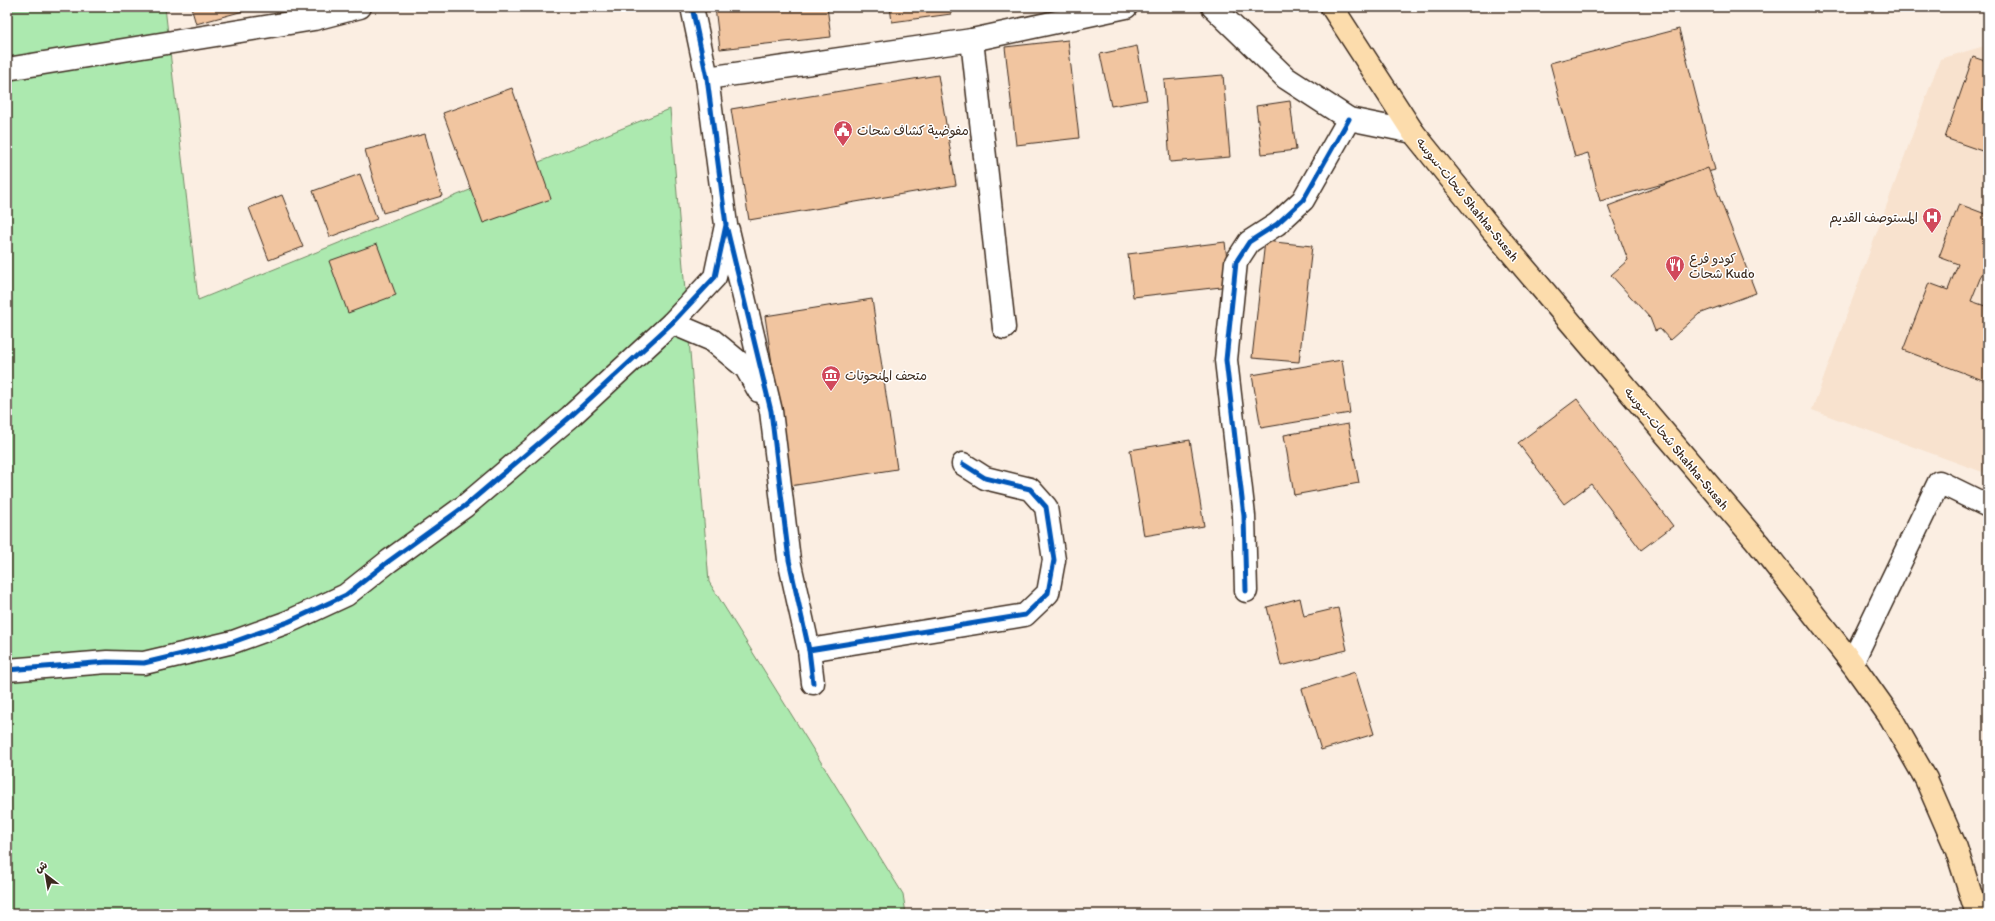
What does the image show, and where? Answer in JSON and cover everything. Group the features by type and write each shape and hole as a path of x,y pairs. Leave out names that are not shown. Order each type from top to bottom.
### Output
{"main road":[{"name":"شحات-سوسه Shahha-Susah","path":"1332,7 1413,132 1493,231 1758,543 1852,663 1891,718 1926,779 1956,848 1977,914"}],"street":[{"path":"7,68 314,19 360,7"},
{"path":"692,7 707,78 726,225 771,411 789,560 809,650 813,683"},
{"path":"707,78 972,40 1126,7"},
{"path":"1213,7 1286,78 1349,119 1413,132"},
{"path":"972,40 1004,328"},
{"path":"1246,591 1244,516 1226,360 1236,262 1249,242 1277,224 1304,200 1349,119"},
{"path":"7,670 107,662 144,663 233,642 288,622 346,595 389,560 465,506 570,417 672,322 715,277 726,225"},
{"path":"672,322 712,340 746,368 771,411"},
{"path":"809,650 1025,615 1048,593 1054,560 1046,507 1030,489 985,478 963,464"},
{"path":"1852,663 1940,482 1988,506"}],"shaded area":[{"name":"المستوصف القديم","path":"1988,45 1988,474 1812,410 1940,59"}],"green space":[{"path":"7,7 165,7 198,300 670,109 709,582 903,894 906,914 7,914"}],"building":[{"path":"191,7 258,7 196,24"},
{"path":"715,7 827,7 831,37 720,49"},
{"path":"890,7 950,7 951,14 892,22"},
{"path":"1679,29 1715,170 1600,201 1588,153 1575,157 1550,63"},
{"path":"1068,40 1079,138 1016,145 1005,47"},
{"path":"1137,46 1147,100 1111,106 1100,54"},
{"path":"1973,57 1988,62 1988,135 1982,151 1945,138"},
{"name":"مفوضية كشاف شحات","path":"938,75 956,185 749,220 731,109"},
{"path":"1223,75 1230,157 1170,162 1164,80"},
{"path":"512,88 551,199 483,223 443,113"},
{"path":"1290,101 1296,150 1262,154 1256,106"},
{"path":"425,134 442,196 383,213 365,150"},
{"path":"1708,168 1756,293 1699,314 1670,340 1660,329 1655,331 1650,318 1611,275 1628,260 1608,206"},
{"path":"360,174 377,219 330,237 313,191"},
{"path":"282,195 303,247 269,260 249,208"},
{"path":"1959,204 1988,215 1988,273 1983,271 1971,301 1988,307 1988,382 1903,350 1929,283 1948,290 1958,264 1939,257"},
{"path":"1265,241 1312,246 1299,362 1252,358"},
{"path":"1225,242 1230,286 1133,297 1128,254"},
{"path":"377,244 396,295 348,313 329,261"},
{"name":"متحف المنحوتات","path":"872,299 897,469 790,486 765,316"},
{"path":"1342,360 1350,413 1261,428 1252,375"},
{"path":"1577,399 1673,526 1641,550 1591,484 1564,504 1518,443"},
{"path":"1348,424 1359,483 1294,495 1284,435"},
{"path":"1190,440 1204,526 1144,536 1130,450"},
{"path":"1300,598 1304,616 1338,608 1347,650 1281,666 1267,607"},
{"path":"1355,672 1374,734 1321,750 1302,689"}],"cycle path":[{"path":"7,670 107,662 144,663 233,642 288,622 346,595 389,561 465,506 570,417 672,323 715,277 726,225 707,78 692,7"},
{"path":"1246,591 1244,516 1226,360 1236,262 1249,242 1277,224 1303,200 1349,119"},
{"path":"727,229 771,411 789,560 809,650 813,683"},
{"path":"809,650 1025,615 1048,593 1054,560 1046,507 1030,489 985,478 963,464"}],"place":[{"name":"مفوضية كشاف شحات","path":"843,147"},
{"name":"المستوصف القديم","path":"1932,234"},
{"name":"كودو فرع شحات Kudo","path":"1675,282"},
{"name":"متحف المنحوتات","path":"831,392"}]}
